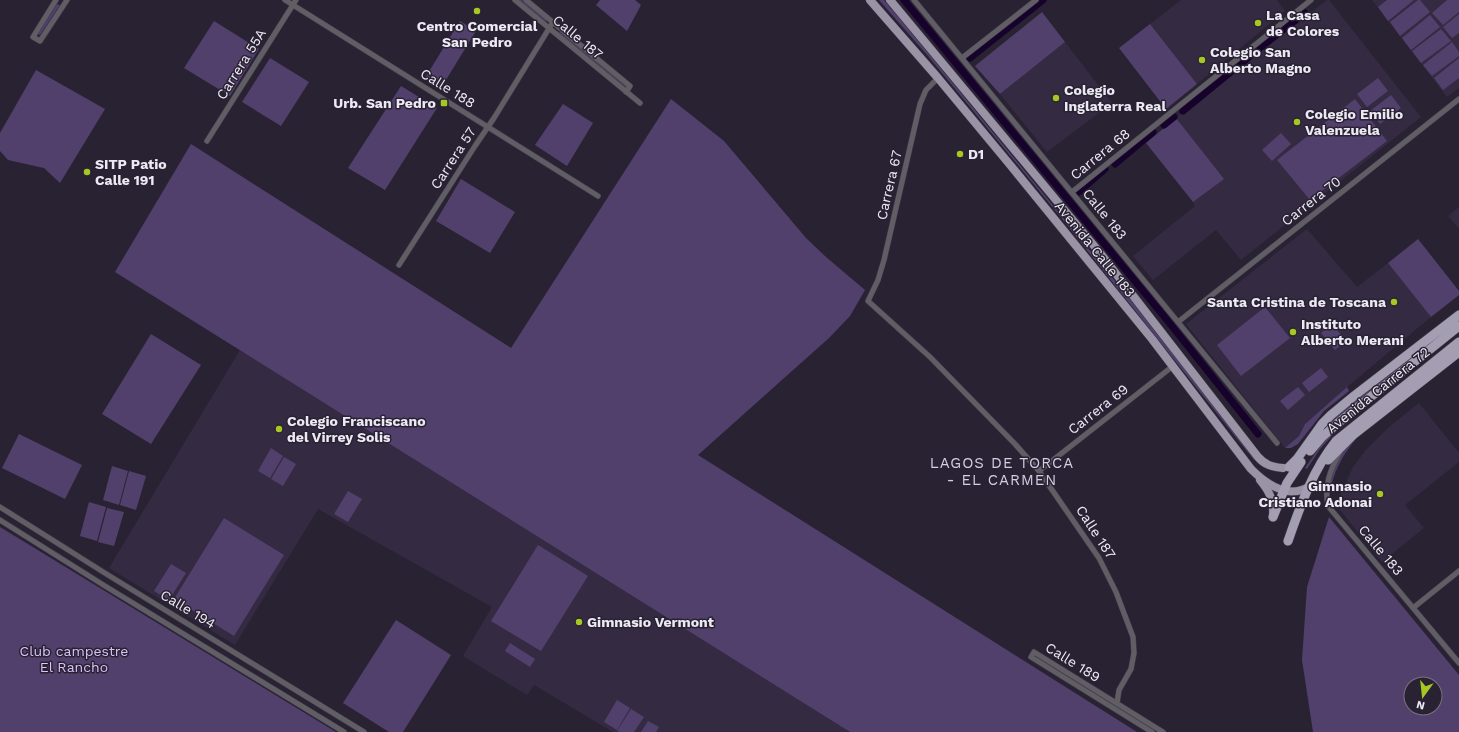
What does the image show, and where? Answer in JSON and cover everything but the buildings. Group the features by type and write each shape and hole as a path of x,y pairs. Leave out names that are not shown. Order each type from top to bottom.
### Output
{"highway":[{"name":"Avenida Carrera 72","path":"1286,467 1297,459 1322,424 1331,415 1459,315"},
{"name":"Avenida Carrera 72","path":"1273,517 1284,491 1301,462 1320,438 1459,326"},
{"name":"Avenida Carrera 72","path":"1288,541 1320,463 1336,441 1459,342"},
{"name":"Avenida Carrera 72","path":"1310,486 1326,463 1346,442 1459,352"},
{"name":"Avenida Carrera 72","path":"1286,467 1295,466 1301,462"}],"main road":[{"name":"Avenida Calle 183","path":"870,0 938,78 1173,366 1251,469 1263,479 1284,491"},
{"name":"Avenida Calle 183","path":"890,0 1100,253 1258,457 1272,467 1286,467"},
{"path":"1251,469 1271,494 1274,507 1273,517"},
{"path":"1284,491 1296,492 1310,486"}],"street":[{"path":"56,0 33,37 40,41 66,2 59,0"},
{"name":"Calle 188","path":"285,0 294,2 598,196"},
{"name":"Calle 187","path":"516,0 640,103"},
{"name":"Calle 187","path":"526,0 630,86 626,92"},
{"name":"Calle 183","path":"914,0 1277,443"},
{"path":"962,58 1036,0"},
{"name":"Carrera 68","path":"1072,192 1311,0"},
{"name":"Carrera 55A","path":"207,141 294,2"},
{"name":"Carrera 57","path":"399,265 488,127 553,22"},
{"name":"Carrera 67","path":"868,301 878,280 884,260 920,104 926,90 938,78"},
{"name":"Carrera 70","path":"1178,322 1459,99"},
{"name":"Calle 187","path":"868,301 930,357 1010,438 1039,471 1099,558 1116,592 1130,626 1134,646 1131,669 1118,690 1117,703"},
{"name":"Carrera 69","path":"1039,471 1173,366"},
{"name":"Calle 183","path":"1346,442 1330,473 1326,489 1328,506 1459,663"},
{"name":"Calle 194","path":"0,507 364,732"},
{"name":"Calle 194","path":"0,520 101,584 344,732"},
{"path":"1413,608 1459,571"},
{"name":"Calle 189","path":"1152,732 1031,657 1034,652 1163,732"}],"shaded area":[{"name":"Colegio San Alberto Magno","path":"1181,0 1277,0 1285,11 1197,84 1150,24"},
{"name":"Colegio Emilio Valenzuela","path":"1329,0 1421,117 1241,260 1216,230 1153,280 1133,256 1195,206 1193,202 1223,179 1176,118 1250,58"},
{"path":"1372,0 1459,0 1459,88 1447,97"},
{"name":"Colegio Inglaterra Real","path":"1065,42 1112,103 1047,152 1000,94"},
{"path":"1459,207 1459,229 1448,216"},
{"name":"Instituto Alberto Merani","path":"1307,229 1357,287 1388,263 1431,317 1305,424 1299,436 1285,448 1186,324"},
{"name":"Colegio Franciscano del Virrey Solis","path":"240,350 850,732 613,732 534,685 527,695 463,656 492,607 318,509 235,645 109,568"},
{"name":"Gimnasio Cristiano Adonai","path":"1419,403 1459,453 1459,462 1405,505 1424,528 1382,562 1336,505 1353,467 1365,451 1389,427"}],"green space":[{"path":"519,0 522,0 546,20 546,22"},
{"path":"600,0 635,0 641,5 627,31 596,5"},
{"path":"879,0 884,0 901,20 1138,309 1255,459 1254,460 1059,215 928,56"},
{"path":"1387,0 1414,0 1388,21 1378,7"},
{"path":"1420,0 1430,12 1400,36 1390,22"},
{"path":"1447,0 1459,0 1459,12 1443,25 1432,13"},
{"path":"57,4 60,5 40,35 38,34"},
{"path":"1042,12 1065,42 1000,94 975,66"},
{"path":"1459,14 1459,33 1452,38 1443,27"},
{"path":"1430,15 1440,27 1411,50 1402,38"},
{"path":"214,21 259,49 230,96 184,68"},
{"path":"460,21 476,31 441,88 425,78"},
{"path":"1150,24 1197,84 1166,109 1119,48"},
{"path":"1441,29 1451,41 1421,63 1412,51"},
{"path":"560,31 626,86 626,87 559,33"},
{"path":"1452,42 1459,52 1459,56 1432,76 1423,65"},
{"path":"270,58 309,82 281,126 242,102"},
{"path":"1459,58 1459,78 1443,90 1434,78"},
{"path":"36,70 105,109 60,183 44,168 8,160 0,151 0,133"},
{"path":"1378,78 1388,91 1367,107 1357,94"},
{"path":"401,86 437,108 385,190 348,168"},
{"path":"1391,95 1401,108 1380,124 1370,111"},
{"path":"671,99 724,141 806,238 865,290 850,316 829,338 698,455 1137,732 850,732 115,272 191,144 511,348"},
{"path":"1355,99 1387,141 1310,200 1277,160"},
{"path":"563,104 593,123 567,166 535,145"},
{"path":"1176,118 1224,179 1193,202 1146,143"},
{"path":"1281,133 1291,144 1272,161 1262,150"},
{"path":"461,179 515,212 490,253 436,221"},
{"path":"1418,239 1459,291 1459,295 1431,317 1388,263"},
{"path":"1265,307 1290,338 1241,376 1217,345"},
{"path":"1459,320 1459,322 1335,419 1311,443 1334,418"},
{"path":"1332,324 1346,341 1335,350 1321,333"},
{"path":"1459,331 1339,428 1320,449 1307,469 1305,468 1325,439"},
{"path":"151,334 201,365 151,444 102,414"},
{"path":"1321,368 1328,377 1309,392 1302,383"},
{"path":"1298,387 1305,395 1288,410 1280,401"},
{"path":"1347,387 1349,391 1324,411 1298,444 1291,448 1285,448 1299,436 1305,424"},
{"path":"19,434 82,465 65,499 2,468"},
{"path":"1353,438 1355,440 1342,459 1335,473 1329,495 1329,487 1333,471"},
{"path":"271,448 283,456 270,478 258,471"},
{"path":"284,457 296,464 283,486 271,479"},
{"path":"112,466 128,471 119,505 103,500"},
{"path":"129,471 146,476 136,510 120,505"},
{"path":"348,491 362,499 348,522 334,514"},
{"path":"89,502 106,507 97,541 80,536"},
{"path":"107,508 124,512 114,546 98,542"},
{"path":"1329,517 1459,675 1459,732 1313,732 1302,660 1307,587"},
{"path":"224,518 284,555 234,636 174,599"},
{"name":"Club campestre El Rancho","path":"0,527 336,732 0,732"},
{"path":"538,545 588,576 541,651 491,621"},
{"path":"171,564 186,573 169,600 154,591"},
{"path":"396,620 451,655 403,732 389,732 343,703"},
{"path":"510,643 535,659 530,667 505,651"},
{"path":"1056,668 1159,732 1055,669"},
{"path":"617,700 630,708 617,730 604,722"},
{"path":"631,709 644,717 634,732 617,731"},
{"path":"648,721 659,727 656,732 641,732"}],"waterway":[{"path":"904,0 1167,320 1258,434"},
{"path":"970,58 1043,0"},
{"path":"1252,54 1305,13"},
{"path":"1183,111 1249,57"},
{"path":"1164,125 1174,117"},
{"path":"1115,164 1153,132"},
{"path":"1079,192 1105,169"}],"place":[{"name":"Centro Comercial San Pedro","path":"477,11"},
{"name":"La Casa de Colores","path":"1258,23"},
{"name":"Colegio San Alberto Magno","path":"1202,60"},
{"name":"Colegio Inglaterra Real","path":"1056,98"},
{"name":"Urb. San Pedro","path":"444,103"},
{"name":"Colegio Emilio Valenzuela","path":"1297,122"},
{"name":"D1","path":"960,154"},
{"name":"SITP Patio Calle 191","path":"87,172"},
{"name":"Santa Cristina de Toscana","path":"1394,302"},
{"name":"Instituto Alberto Merani","path":"1293,332"},
{"name":"Colegio Franciscano del Virrey Solis","path":"279,429"},
{"name":"Gimnasio Cristiano Adonai","path":"1380,494"},
{"name":"Gimnasio Vermont","path":"579,622"}],"district":[{"name":"LAGOS DE TORCA - EL CARMEN","path":"1002,472"}]}
